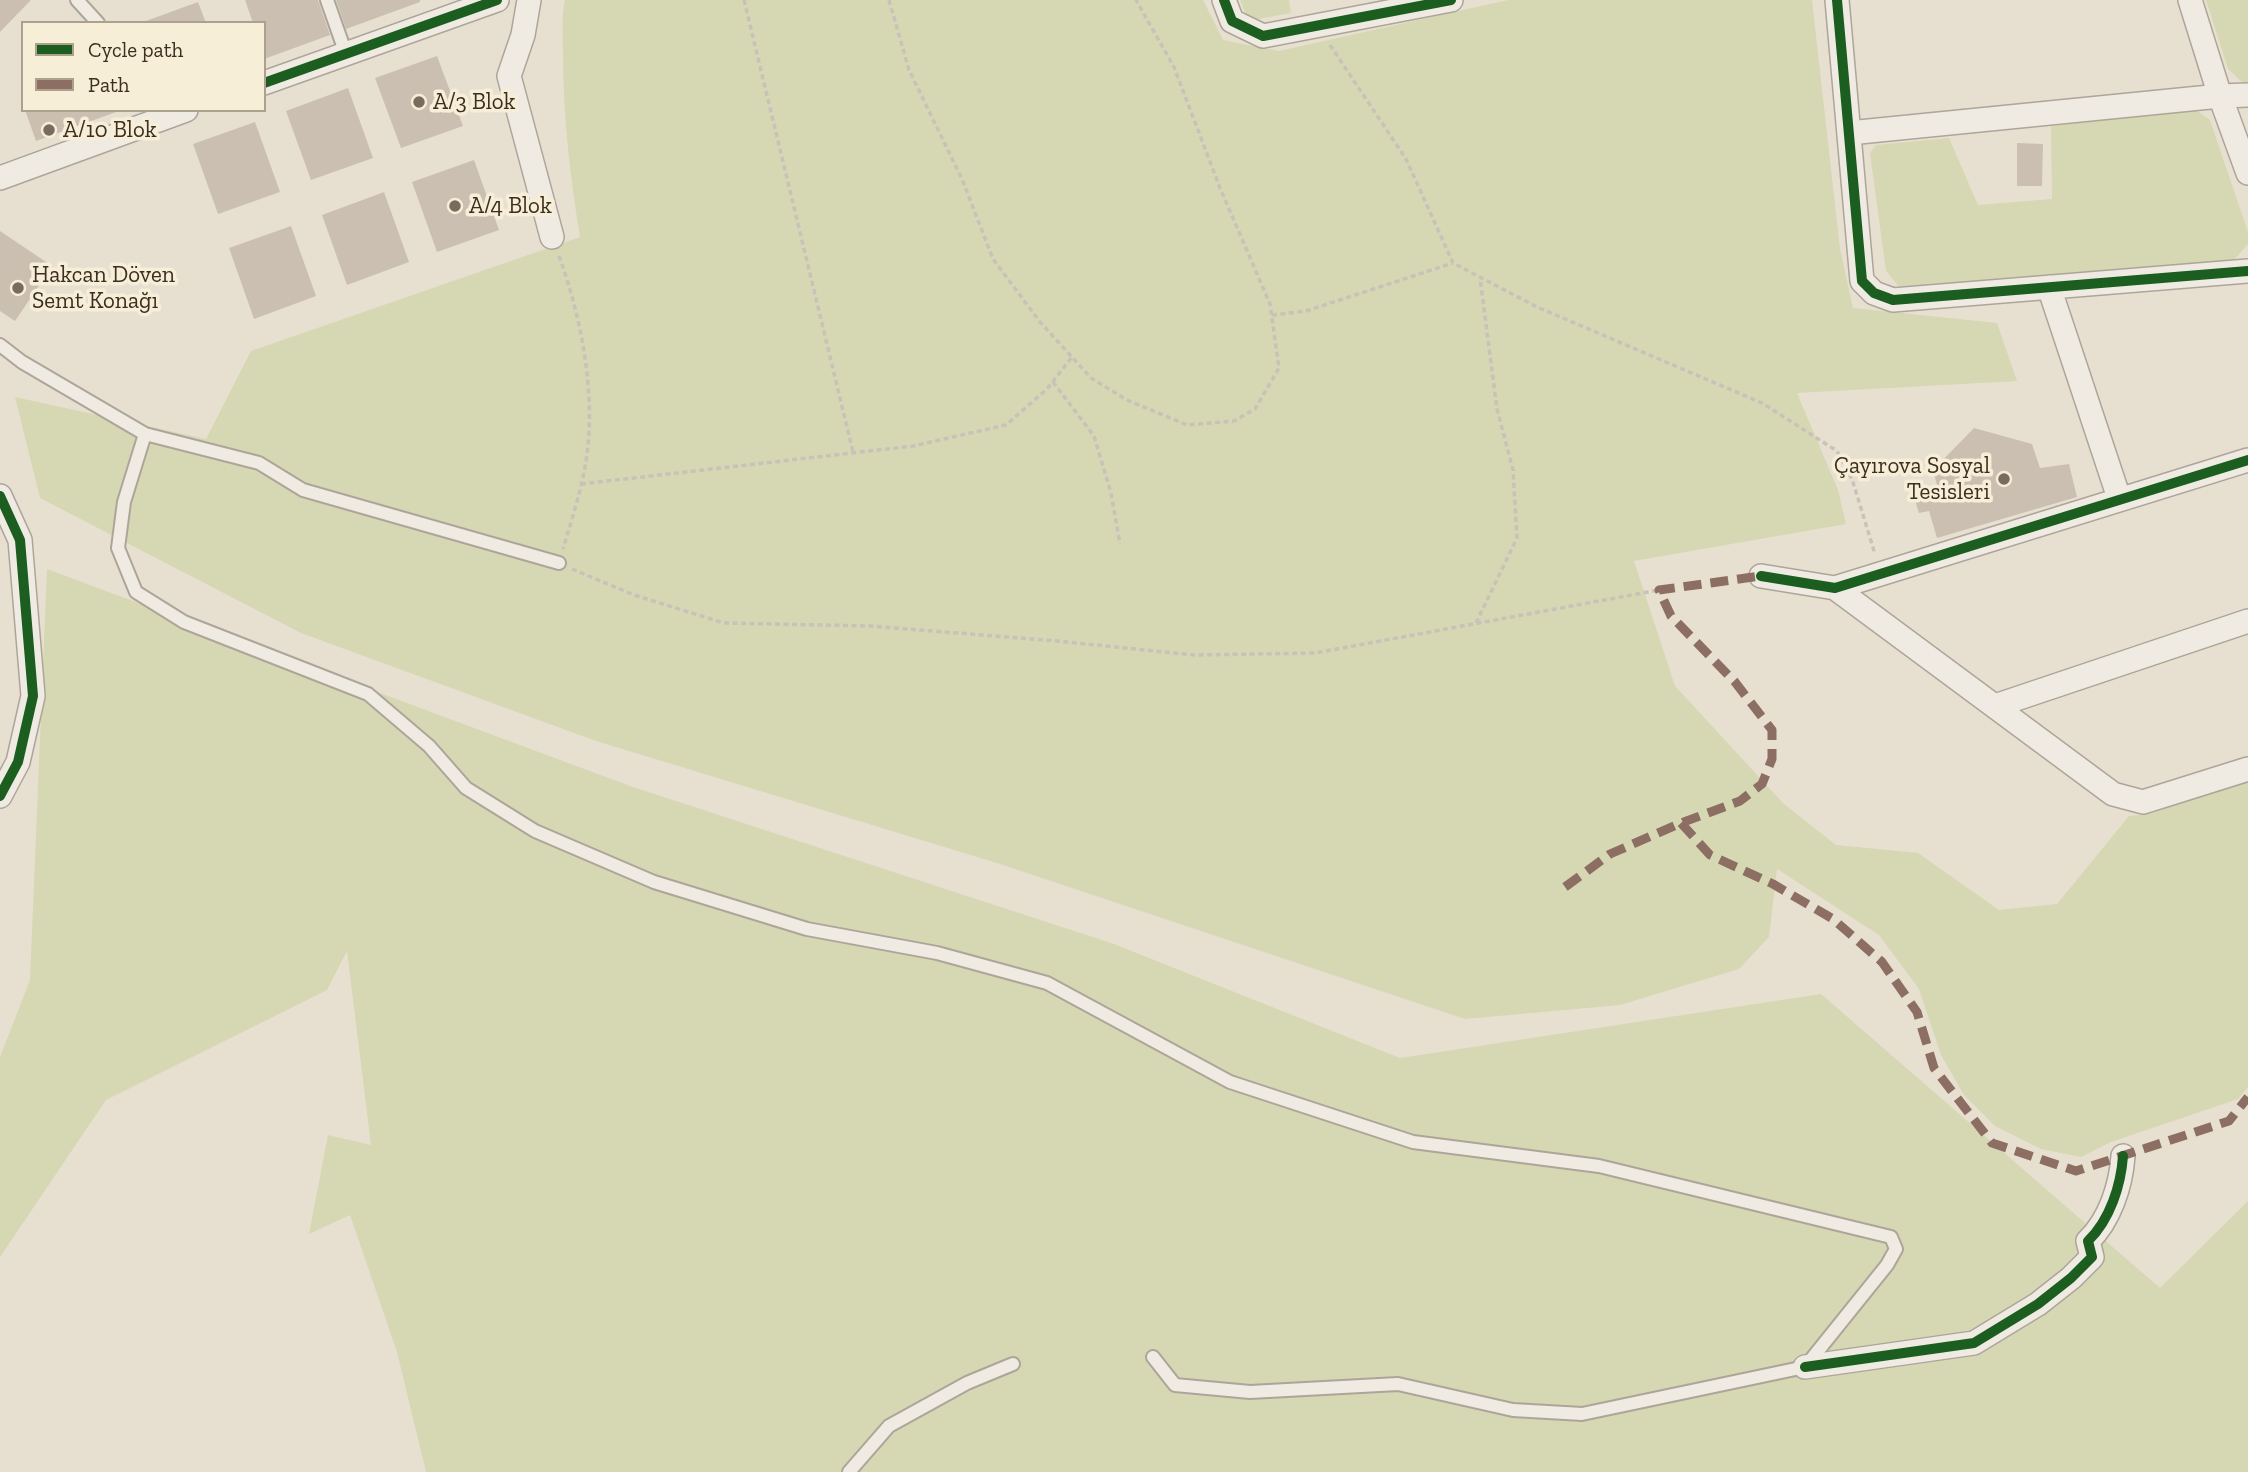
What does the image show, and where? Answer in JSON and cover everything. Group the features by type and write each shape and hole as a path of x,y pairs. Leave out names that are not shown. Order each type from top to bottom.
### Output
{"street":[{"path":"266,82 497,0"},
{"path":"529,0 523,35 509,76 552,237"},
{"path":"1224,0 1232,21 1263,36 1451,0"},
{"path":"1837,0 1862,281 1874,293 1893,300 2248,271"},
{"path":"2190,0 2248,173"},
{"path":"1849,133 2248,95"},
{"path":"0,178 146,117 175,112"},
{"path":"2049,288 2119,498"},
{"path":"1761,576 1835,588 2248,460"},
{"path":"0,496 20,540 33,696 18,762 0,796"},
{"path":"1835,588 2113,794 2143,802 2248,769"},
{"path":"1995,706 2248,621"},
{"path":"1805,1367 1974,1343 2038,1304 2071,1278 2091,1257 2088,1241 2100,1230 2121,1178 2123,1156"}],"lane":[{"path":"77,0 96,21"},
{"path":"327,0 346,54"},
{"path":"0,345 22,362 145,434 259,463 303,490 559,563"},
{"path":"145,434 124,502 118,548 136,592 184,622 368,694 429,746 466,788 535,831 654,882 807,929 937,953 1047,983 1230,1082 1413,1142 1598,1166 1891,1237 1896,1249 1887,1265 1805,1367 1582,1414 1513,1410 1398,1384 1250,1392 1175,1385 1153,1357"},
{"path":"849,1472 889,1426 967,1384 1013,1364"}],"path":[{"path":"744,0 853,452"},
{"path":"889,0 909,69 962,179 993,259 1040,322 1091,378 1127,400 1187,425 1234,421 1255,409 1279,368 1270,304 1220,188 1174,67 1136,0"},
{"path":"1317,26 1406,159 1453,263 1537,307 1762,403 1837,451 1852,480 1881,574"},
{"path":"552,237 573,294 589,393 588,446 581,484 559,563 634,595 724,624 870,626 1194,655 1315,653 1659,590"},
{"path":"1272,315 1307,311 1453,263"},
{"path":"1476,624 1517,538 1513,470 1497,409 1480,278"},
{"path":"581,484 913,446 1006,425 1053,382 1072,357"},
{"path":"1053,382 1094,436 1111,493 1120,544"}],"green space":[{"path":"565,0 1203,0 1223,40 1279,51 1508,0 1812,0 1840,249 1853,308 1997,323 2017,381 1797,393 1838,490 1846,524 1634,561 1675,686 1784,804 1836,845 1918,853 1999,910 2057,904 2129,816 2150,814 2248,779 2248,1087 2238,1099 2111,1142 2081,1157 2041,1149 1995,1126 1964,1095 1941,1055 1919,989 1879,935 1777,869 1769,937 1739,969 1620,1005 1465,1019 997,863 596,741 301,633 40,498 15,397 206,439 251,351 580,237 564,100 562,27"},
{"path":"1240,0 1289,0 1291,13 1253,20 1245,12"},
{"path":"2206,0 2248,0 2248,82 2242,82 2228,69"},
{"path":"2196,110 2210,120 2248,232 2248,244 2234,260 1900,288 1886,271 1870,153 1876,145 1949,138 1978,205 2052,199 2051,126"},
{"path":"47,569 630,786 1114,944 1400,1058 1821,994 2160,1288 2248,1201 2248,1472 426,1472 397,1352 350,1215 309,1234 328,1135 371,1145 347,951 327,990 106,1100 0,1257 0,1057 30,980"}],"building":[{"path":"0,0 31,0 0,32"},
{"path":"245,0 318,0 330,35 266,58 266,21 252,21"},
{"path":"336,0 420,0 420,2 346,29"},
{"path":"198,2 205,21 146,21"},
{"name":"A/3 Blok","path":"437,56 463,126 401,148 375,78"},
{"path":"348,88 373,158 311,180 286,111"},
{"name":"A/10 Blok","path":"26,112 116,112 36,141"},
{"path":"255,122 280,192 218,214 193,144"},
{"path":"2017,143 2043,144 2042,186 2017,186"},
{"name":"A/4 Blok","path":"474,160 499,230 437,252 412,182"},
{"path":"384,192 409,262 347,285 322,215"},
{"path":"291,226 316,296 254,319 229,248"},
{"name":"Hakcan Döven Semt Konağı","path":"0,231 52,266 15,321 0,311"},
{"name":"Çayırova Sosyal Tesisleri","path":"1974,428 2032,444 2040,468 2069,464 2077,497 1937,538 1929,511 1919,513 1913,494 1938,489 1933,470"}],"marked path":[{"path":"1565,887 1610,854 1740,801 1762,784 1772,759 1772,730 1735,682 1671,616 1659,590 1761,576"},
{"path":"1681,823 1710,855 1773,884 1833,919 1882,962 1917,1012 1934,1068 1992,1143 2076,1171 2229,1121 2248,1097"}],"cycle path":[{"path":"266,82 497,0"},
{"path":"1224,0 1232,21 1263,36 1451,0"},
{"path":"1837,0 1862,281 1874,293 1893,300 2248,271"},
{"path":"1761,576 1835,588 2248,460"},
{"path":"0,496 20,540 33,696 18,762 0,796"},
{"path":"1805,1367 1974,1343 2038,1304 2092,1257 2088,1241 2096,1233 2113,1202 2123,1156"}],"place":[{"name":"A/3 Blok","path":"419,102"},
{"name":"A/10 Blok","path":"49,130"},
{"name":"A/4 Blok","path":"455,206"},
{"name":"Hakcan Döven Semt Konağı","path":"18,288"},
{"name":"Çayırova Sosyal Tesisleri","path":"2004,479"}]}
